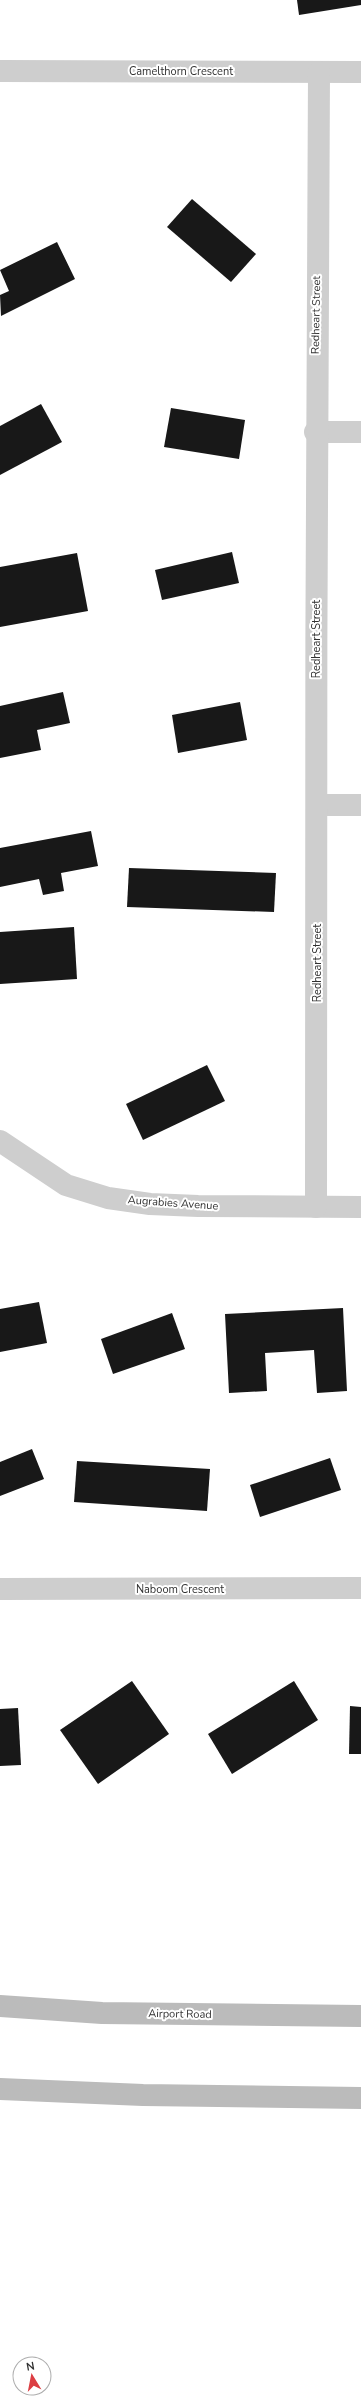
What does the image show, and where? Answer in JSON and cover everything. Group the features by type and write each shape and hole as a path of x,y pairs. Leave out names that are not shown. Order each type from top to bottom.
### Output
{"main road":[{"name":"Airport Road","path":"0,2006 102,2013 361,2016"},
{"path":"0,2088 143,2095 361,2098"}],"street":[{"name":"Camelthorn Crescent","path":"0,71 361,72"},
{"name":"Redheart Street","path":"316,1207 317,805 315,432 319,72"},
{"path":"315,432 361,432"},
{"path":"317,805 361,805"},
{"name":"Augrabies Avenue","path":"0,1141 66,1185 108,1198 150,1204 361,1207"},
{"name":"Naboom Crescent","path":"0,1589 361,1588"}],"building":[{"path":"297,0 361,0 361,5 299,15"},
{"path":"192,199 256,254 231,282 167,227"},
{"path":"57,242 75,279 1,316 0,295 9,291 0,270"},
{"path":"41,404 62,442 0,475 0,426"},
{"path":"171,408 245,420 239,459 164,447"},
{"path":"232,552 239,583 162,600 155,570"},
{"path":"77,553 88,611 0,627 0,567"},
{"path":"63,692 70,723 37,730 41,750 0,758 0,706"},
{"path":"240,702 247,740 178,753 172,715"},
{"path":"91,831 98,866 61,873 64,891 43,895 39,879 0,887 0,848"},
{"path":"129,868 276,873 274,912 127,907"},
{"path":"74,927 77,979 0,984 0,932"},
{"path":"207,1065 225,1101 143,1140 126,1104"},
{"path":"39,1302 47,1343 0,1352 0,1309"},
{"path":"343,1308 347,1391 317,1393 314,1350 265,1353 267,1391 229,1393 225,1314"},
{"path":"172,1313 185,1349 113,1374 101,1339"},
{"path":"32,1449 44,1479 0,1496 0,1462"},
{"path":"330,1458 341,1490 260,1517 250,1485"},
{"path":"77,1461 210,1469 207,1511 74,1502"},
{"path":"132,1681 169,1734 98,1784 60,1730"},
{"path":"294,1681 318,1720 232,1774 208,1734"},
{"path":"350,1706 361,1707 361,1754 349,1754"},
{"path":"18,1708 21,1765 0,1766 0,1709"}]}
